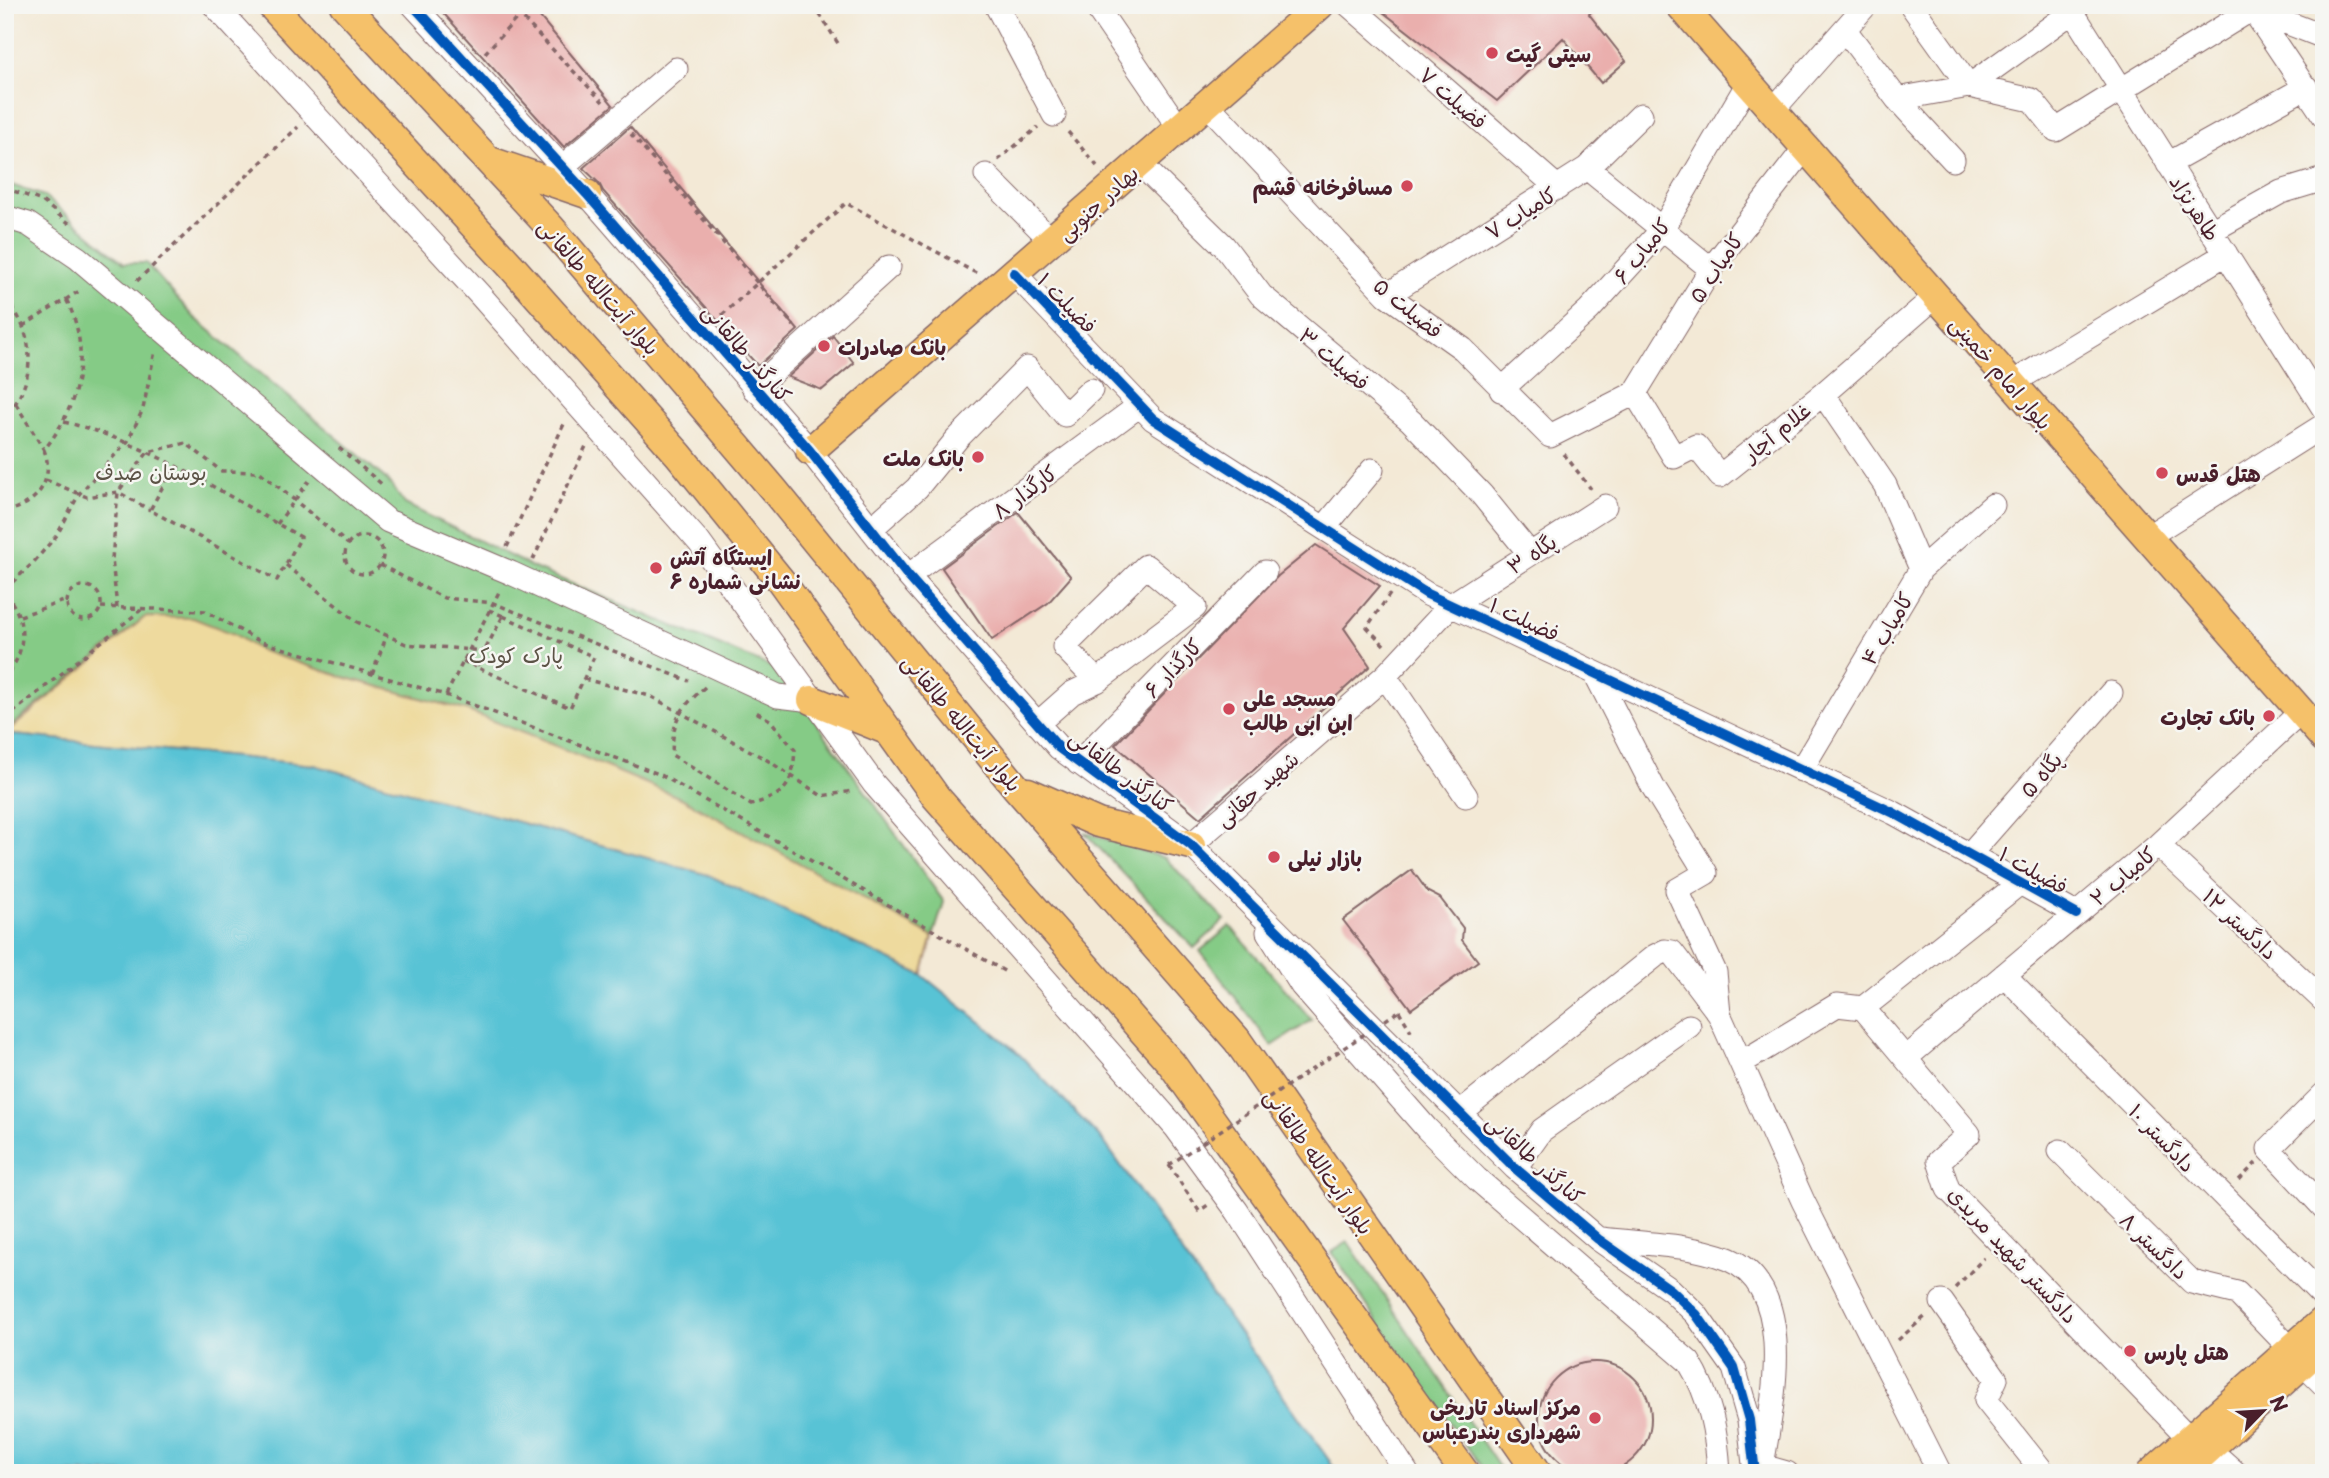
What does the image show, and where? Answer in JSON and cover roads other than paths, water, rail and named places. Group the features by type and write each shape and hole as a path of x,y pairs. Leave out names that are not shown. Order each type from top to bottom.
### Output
{"main road":[{"path":"271,5 511,266 679,455 781,581 951,814 1171,1063 1465,1473"},
{"name":"بلوار آیت‌الله طالقانی","path":"344,5 551,228 774,490 1015,786 1237,1040 1538,1473"},
{"name":"بلوار امام خمینی","path":"1680,5 2324,738"},
{"name":"بهادر جنوبی","path":"810,452 1006,279 1053,242 1311,8"},
{"path":"487,160 587,194"},
{"path":"811,700 889,731"},
{"path":"1015,786 1098,822 1191,845"},
{"path":"2151,1473 2199,1444 2297,1357 2324,1320"},
{"path":"2297,1357 2324,1345"},
{"path":"2182,1473 2199,1444"}],"street":[{"path":"214,5 480,295 699,542 871,781 1176,1128 1237,1211 1407,1473"},
{"name":"کنارگذر طالقانی","path":"413,5 587,194 810,452 908,576 1059,748 1191,845 1515,1168 1598,1239 1671,1290 1720,1344 1734,1368 1749,1420 1759,1471"},
{"path":"996,5 1054,115"},
{"path":"1095,5 1179,128"},
{"name":"فضیلت ۷","path":"1349,5 1558,188"},
{"path":"1772,111 1866,5"},
{"path":"1897,99 1969,86 2032,100 2056,130 2252,6"},
{"path":"2252,6 2324,37"},
{"path":"2252,6 2324,116"},
{"path":"1969,86 2070,8"},
{"name":"طاهرنژاد","path":"2070,8 2211,231 2321,397"},
{"path":"1921,9 1969,86"},
{"path":"1845,30 1897,99 1953,160"},
{"path":"562,167 676,69"},
{"name":"کامیاب ۶","path":"1501,390 1590,310 1661,231 1748,83"},
{"path":"2168,164 2306,87"},
{"name":"فضیلت ۵","path":"1207,104 1387,295 1462,349 1549,436 1636,393"},
{"name":"کامیاب ۷","path":"1387,295 1587,168 1641,115"},
{"name":"کامیاب ۵","path":"1636,393 1711,269 1805,148"},
{"name":"فضیلت ۳","path":"1139,163 1224,246 1261,295 1410,421 1482,495 1530,554"},
{"path":"1587,168 1661,231 1711,269"},
{"path":"986,175 1053,242"},
{"path":"2211,231 2281,192 2324,179"},
{"path":"5,217 28,224 101,277 131,287 159,326 388,522 514,566 778,696 811,700"},
{"path":"2012,383 2226,254"},
{"path":"754,389 889,267"},
{"name":"فضیلت ۱","path":"1006,279 1153,419 1402,578 1451,605 1894,813 2076,914"},
{"name":"غلام آچار","path":"1636,393 1674,457 1696,446 1720,476 1823,394 1936,296"},
{"path":"871,529 917,488 957,439 1027,368 1065,415 1091,390"},
{"path":"1823,394 1885,485 1921,569"},
{"name":"کارگذار ۸","path":"908,576 1140,405"},
{"path":"2147,537 2324,425"},
{"path":"1324,528 1372,470"},
{"name":"کامیاب ۴","path":"1801,770 1921,569 1993,505"},
{"name":"پگاه ۳","path":"1392,668 1451,605 1605,506"},
{"path":"1037,724 1072,693 1097,681 1195,607 1146,566 1064,647 1097,681"},
{"name":"کارگذار ۶","path":"1078,762 1265,572"},
{"path":"1392,668 1466,796"},
{"name":"شهید حقانی","path":"1191,845 1392,668"},
{"path":"1595,673 1653,787 1706,873 1677,890 1716,972 1719,1014"},
{"name":"پگاه ۵","path":"1969,855 2111,693"},
{"name":"کامیاب ۲","path":"1906,1058 2158,845 2301,712"},
{"name":"دادگستر ۱۲","path":"2158,845 2324,1001"},
{"path":"1741,1063 1837,1005 1863,1008 2020,883"},
{"path":"1248,901 1302,986 1427,1129 1477,1179 1689,1362 1707,1400 1716,1433 1719,1473"},
{"path":"1459,1113 1655,956 1665,951 1672,952 1719,1014 1803,1201 1940,1473"},
{"name":"دادگستر ۱۰","path":"2004,975 2324,1297"},
{"name":"دادگستر شهید مریدی","path":"1863,1008 1969,1133 1939,1161 1948,1189 2199,1444"},
{"path":"1515,1168 1542,1130 1689,1026"},
{"path":"2324,1094 2270,1149 2324,1208"},
{"name":"دادگستر ۸","path":"2060,1151 2192,1282 2237,1293 2324,1385"},
{"path":"1598,1239 1707,1253 1731,1260 1758,1285 1776,1331 1774,1385 1759,1471 1787,1473"},
{"path":"1942,1301 1996,1379 1986,1400 2045,1473"},
{"path":"2199,1444 2236,1473"}],"water":[{"path":"5,734 314,765 708,875 922,975 1015,1050 1104,1142 1338,1473 5,1473"}],"place":[{"name":"سیتی گیت","path":"1492,53"},
{"name":"مسافرخانه قشم","path":"1407,186"},
{"name":"بانک صادرات","path":"824,346"},
{"name":"بانک ملت","path":"978,457"},
{"name":"هتل قدس","path":"2162,473"},
{"name":"ایستگاه آتش نشانی شماره ۶","path":"656,568"},
{"name":"مسجد علی ابن ابی طالب","path":"1229,709"},
{"name":"بانک تجارت","path":"2269,716"},
{"name":"بازار نیلی","path":"1274,857"},
{"name":"هتل پارس","path":"2130,1351"},
{"name":"مرکز اسناد تاریخی شهرداری بندرعباس","path":"1595,1418"}],"park label":[{"name":"بوستان صدف","path":"151,471"},
{"name":"پارک کودک","path":"516,654"}]}
